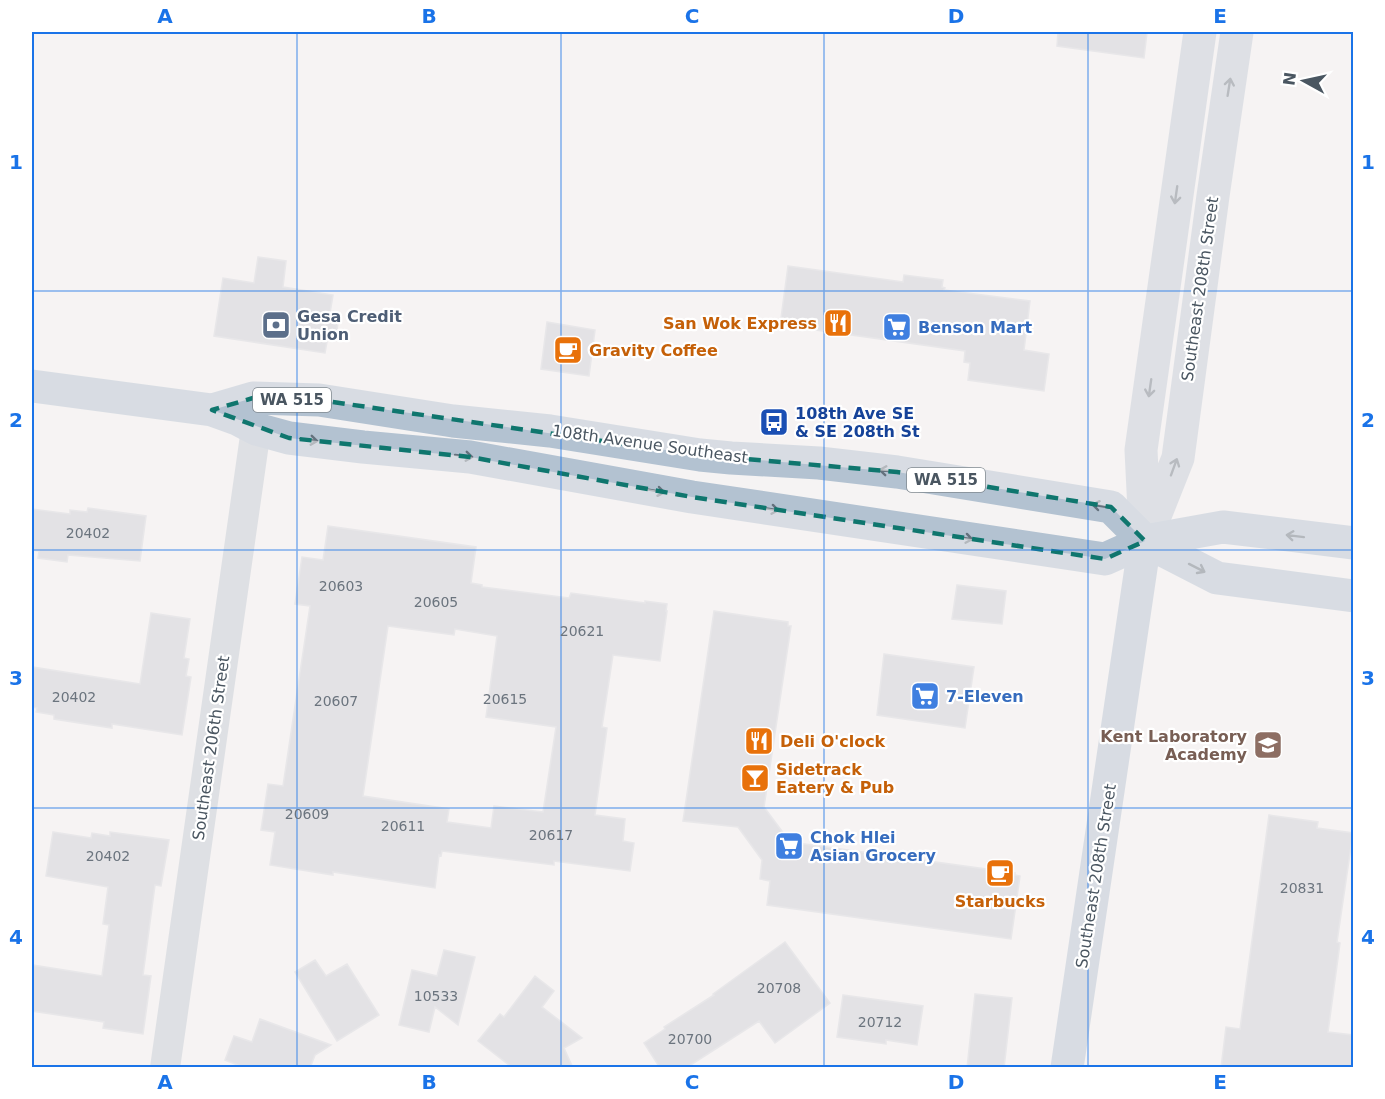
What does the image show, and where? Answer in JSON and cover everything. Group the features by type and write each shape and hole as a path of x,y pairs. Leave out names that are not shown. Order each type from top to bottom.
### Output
{"main road":[{"name":"Southeast 208th Street","path":"1067,1068 1145,541 1141,450 1200,32"},
{"name":"Southeast 208th Street","path":"1145,541 1178,458 1237,32"},
{"name":"108th Avenue Southeast","path":"32,386 212,410 256,429 289,438 470,457 692,497 1105,560 1145,541 1223,527 1353,543"},
{"name":"108th Avenue Southeast","path":"212,410 253,398 319,400 453,421 550,431 700,455 819,463 897,472 1111,507 1145,541 1216,578 1353,596"}],"street":[{"name":"Southeast 206th Street","path":"165,1068 256,429"}],"highlighted area":[{"path":"253,398 319,400 700,455 897,472 1111,507 1145,541 1105,559 692,497 470,457 289,438 212,410"}],"building":[{"path":"1058,32 1147,32 1144,58 1057,46"},
{"name":"Gesa Credit Union","path":"258,257 286,261 283,287 333,295 330,313 339,315 336,337 328,336 325,353 214,336 223,278 254,283"},
{"path":"788,266 903,282 904,275 943,280 944,290 1030,301 1024,350 1049,354 1044,391 968,380 970,363 964,362 965,351 788,326 789,319 781,318"},
{"name":"Gravity Coffee","path":"547,322 595,330 589,376 541,369"},
{"path":"88,508 146,516 140,561 68,555 67,562 38,558 39,551 32,550 32,509 70,514 70,510 87,512"},
{"path":"328,526 476,547 471,583 482,585 482,587 569,598 571,593 667,604 660,661 613,655 602,727 607,728 595,815 625,819 623,841 634,843 630,871 554,861 554,865 442,851 441,856 439,855 435,888 270,865 275,832 261,830 268,784 283,786 310,606 295,604 302,557 323,560","holes":["388,626 454,635 455,629 497,636 486,717 556,727 543,812 494,806 491,828 447,822 449,809 363,796"]},
{"path":"957,585 1006,591 1002,624 952,619"},
{"path":"714,611 788,622 788,626 791,626 764,807 790,842 1015,873 1020,876 1011,939 767,905 770,881 760,879 762,860 738,827 683,821"},
{"path":"151,613 190,619 184,658 189,659 186,676 191,677 182,735 112,724 112,728 54,719 54,715 36,712 37,708 32,707 32,667 140,684"},
{"name":"7-Eleven","path":"884,654 974,667 965,728 877,715"},
{"path":"1269,815 1318,822 1317,828 1353,833 1337,942 1340,943 1328,1032 1353,1035 1353,1068 1221,1068 1226,1027 1240,1029"},
{"path":"53,832 91,838 92,833 110,836 110,832 169,840 161,886 155,885 143,975 151,976 143,1034 103,1028 104,1022 32,1011 32,965 102,976 109,925 103,924 108,887 46,876"},
{"path":"785,942 830,1003 775,1043 759,1021 686,1068 660,1068 644,1043"},
{"path":"444,950 475,957 458,1025 435,1007 429,1032 399,1025 412,970 437,976"},
{"path":"315,960 326,976 347,964 379,1015 337,1041 295,972"},
{"path":"535,976 554,991 542,1007 582,1038 564,1048 573,1068 513,1068 478,1041 500,1014 504,1017"},
{"path":"975,994 1012,998 1004,1068 967,1068"},
{"path":"843,995 923,1006 917,1045 886,1040 886,1044 837,1037"},
{"path":"260,1019 331,1045 315,1055 310,1068 245,1068 225,1060 234,1036 252,1042"}],"place":[{"name":"San Wok Express","path":"838,323"},
{"name":"Gesa Credit Union","path":"276,325"},
{"name":"Benson Mart","path":"897,327"},
{"name":"Gravity Coffee","path":"568,350"},
{"name":"108th Ave SE & SE 208th St","path":"774,422"},
{"name":"7-Eleven","path":"925,696"},
{"name":"Deli O'clock","path":"759,741"},
{"name":"Kent Laboratory Academy","path":"1268,745"},
{"name":"Sidetrack Eatery & Pub","path":"755,778"},
{"name":"Chok Hlei Asian Grocery","path":"789,846"},
{"name":"Starbucks","path":"1000,873"}]}
